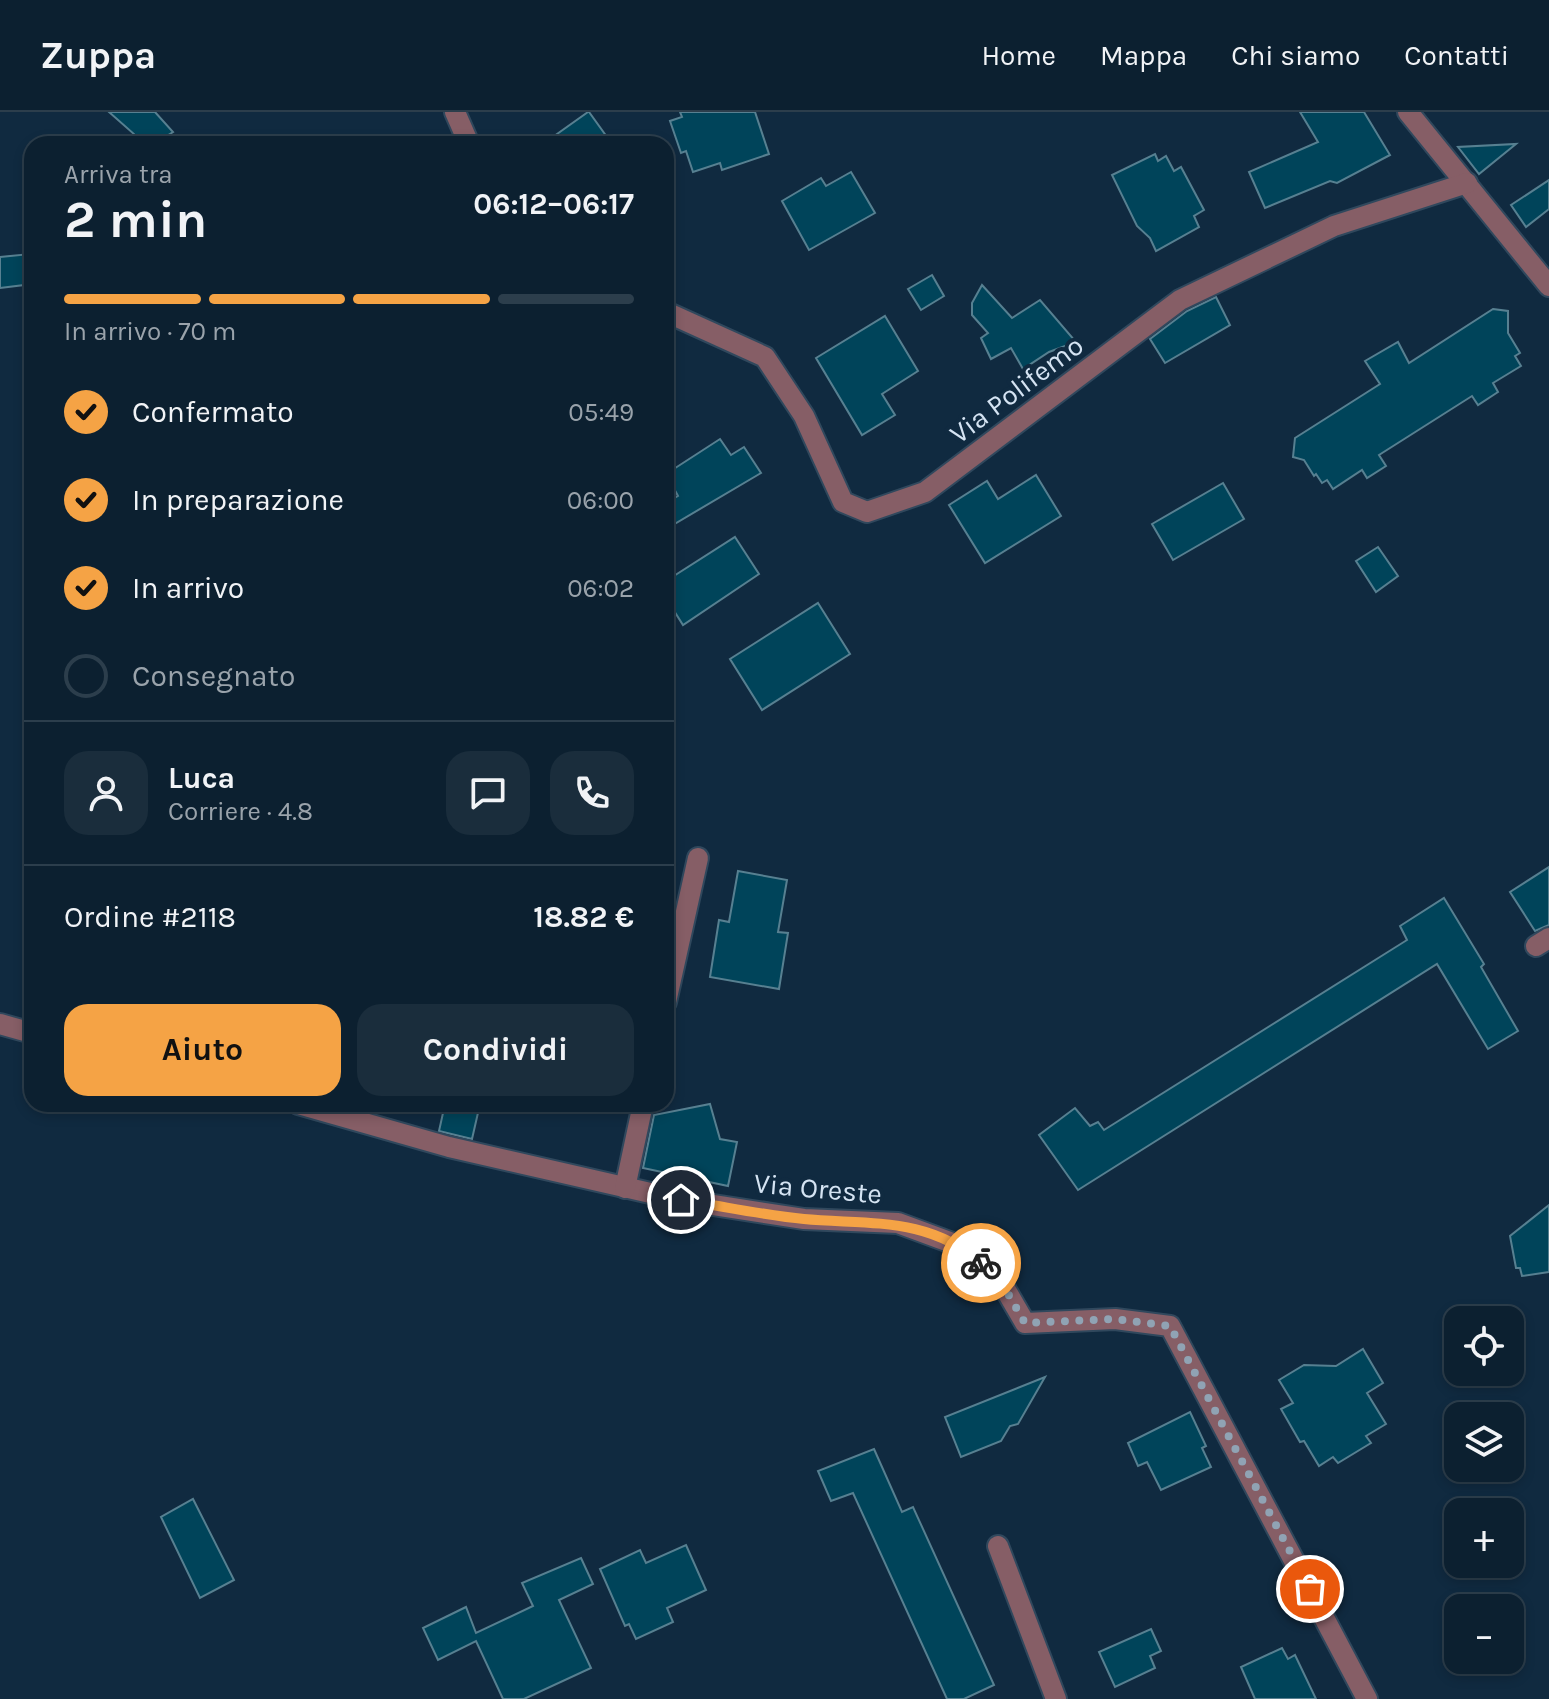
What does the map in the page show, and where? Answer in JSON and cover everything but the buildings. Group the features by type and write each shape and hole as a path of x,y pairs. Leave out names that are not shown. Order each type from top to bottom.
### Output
{"street":[{"path":"455,112 466,136"},
{"path":"1408,112 1549,286"},
{"name":"Via Polifemo","path":"674,316 765,357 804,416 843,502 867,512 925,492 1180,300 1334,226 1467,183"},
{"path":"674,966 698,858"},
{"path":"0,1024 24,1031"},
{"name":"Via Oreste","path":"326,1112 449,1147 681,1200 804,1219 898,1223 963,1247 1000,1280 1025,1323 1115,1319 1170,1326 1367,1699"},
{"path":"625,1188 641,1112"},
{"path":"998,1546 1056,1699"}],"way so far":[{"path":"981,1263 1000,1280 1025,1323 1115,1319 1170,1326 1310,1589"}],"route":[{"path":"681,1200 804,1219 898,1223 963,1247 981,1263"}]}
